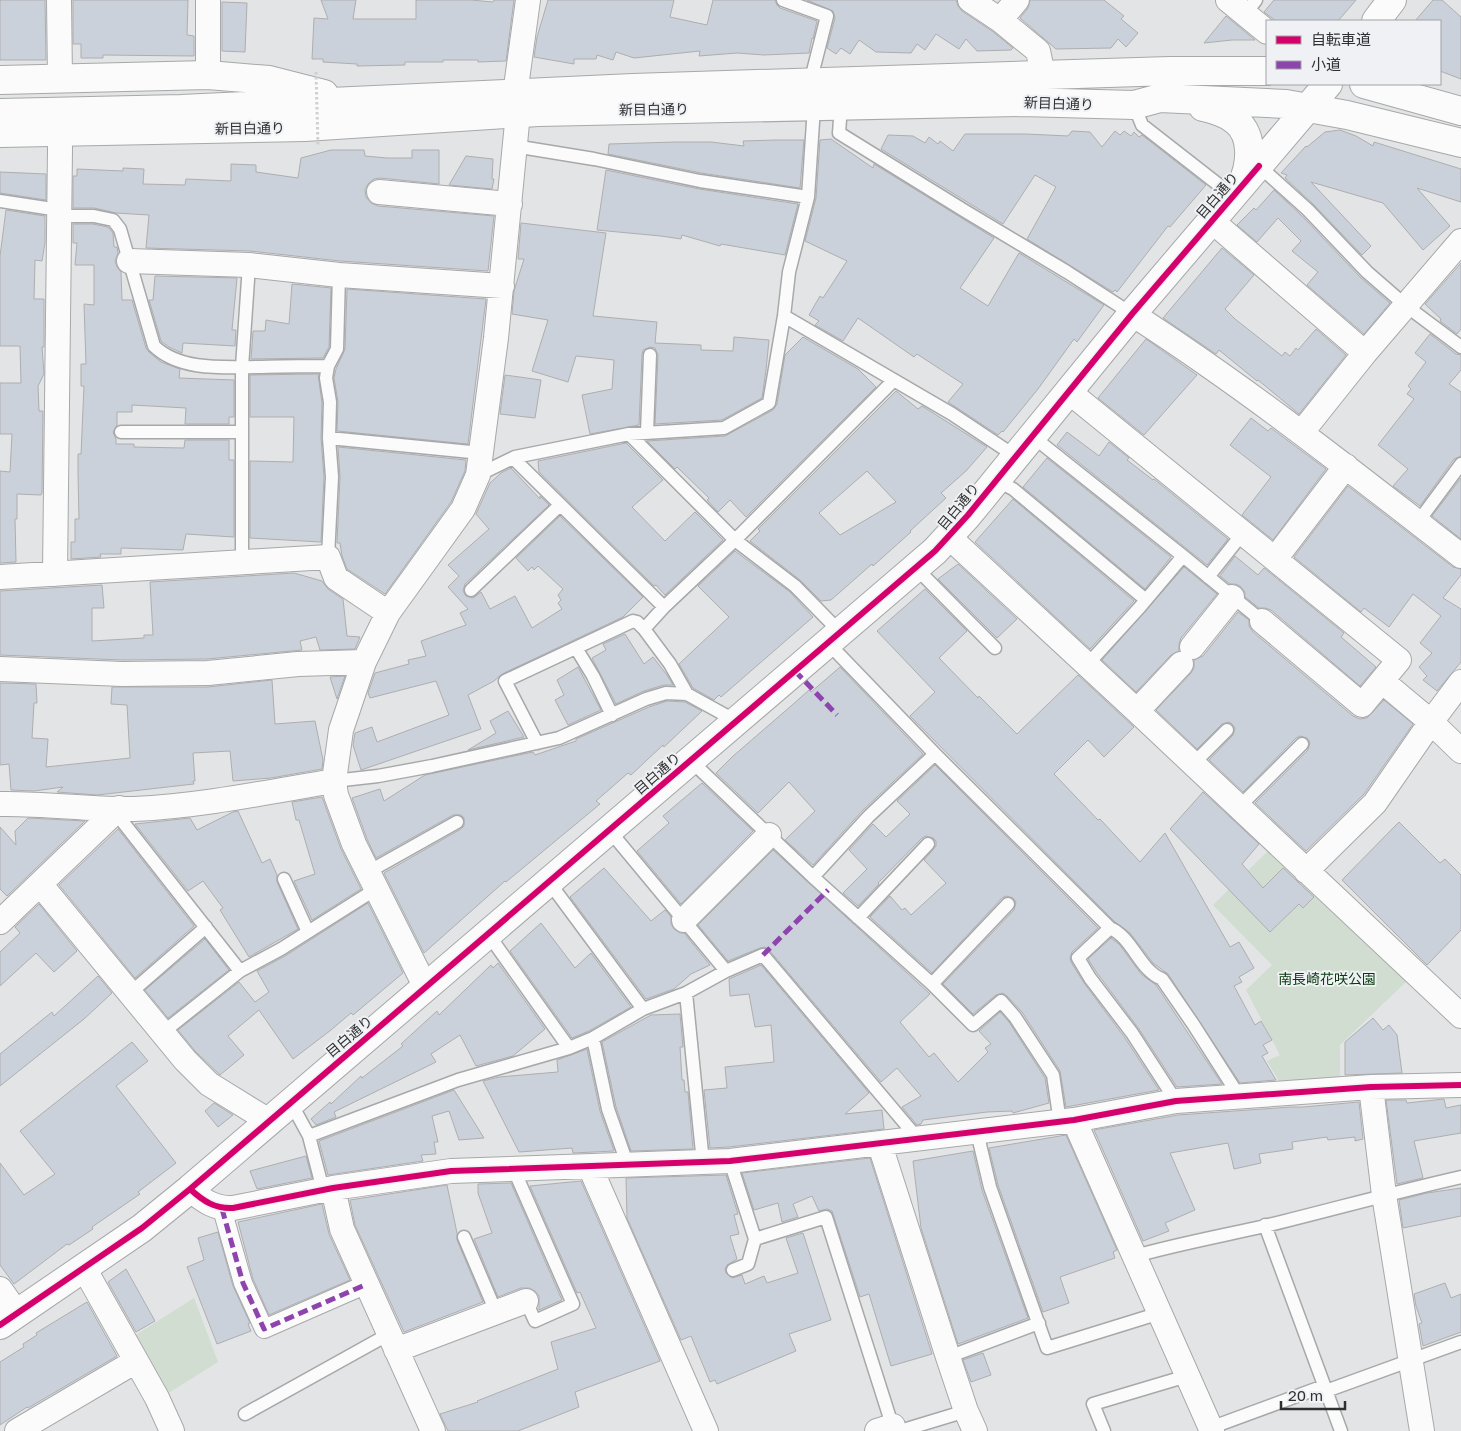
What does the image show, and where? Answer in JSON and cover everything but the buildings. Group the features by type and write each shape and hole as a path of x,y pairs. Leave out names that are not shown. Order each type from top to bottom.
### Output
{"main road":[{"path":"1377,20 1392,0"},
{"name":"新目白通り","path":"0,133 311,137 516,103 633,88 812,95 1044,75 1170,71 1266,71"},
{"path":"0,80 208,75 269,80 354,102"},
{"name":"目白通り","path":"9,1319 142,1228 190,1189 916,568 949,537 1132,314 1327,85"},
{"path":"1368,85 1461,111"},
{"name":"新目白通り","path":"812,95 841,106 1022,102 1134,105 1160,98 1267,102 1308,108"},
{"path":"1160,98 1228,114 1238,122 1248,141 1249,155 1245,177 1236,193"},
{"name":"新目白通り","path":"0,114 181,110 354,102 516,103"},
{"path":"1308,108 1347,115 1461,143"},
{"path":"0,149 311,137"}],"street":[{"path":"59,0 60,79"},
{"path":"208,0 208,75"},
{"path":"426,988 354,844 336,795 334,781 341,730 364,662 388,613 463,509 480,464 502,286 510,204 516,103 528,0"},
{"path":"970,0 1000,20 1038,51 1044,75"},
{"path":"1000,20 1017,0"},
{"path":"1243,4 1266,31"},
{"path":"55,574 60,148"},
{"path":"379,192 510,204"},
{"path":"1212,221 1365,352"},
{"path":"1302,432 1365,352 1461,241"},
{"path":"129,261 249,265 339,275 502,286"},
{"path":"1132,314 1226,377 1302,432 1461,556"},
{"path":"1068,391 1399,660 1362,705 1262,621"},
{"path":"1275,559 1346,466"},
{"path":"949,537 1087,664 1461,1016"},
{"path":"0,577 328,557 336,578 388,613"},
{"path":"1137,711 1187,655 1232,597"},
{"path":"0,669 122,674 199,673 298,664 364,662"},
{"path":"1382,681 1431,722 1461,751"},
{"path":"1306,871 1375,803 1461,682"},
{"path":"0,804 89,809 132,809 196,804 334,781"},
{"path":"3,912 40,884 117,810"},
{"path":"684,920 769,835"},
{"path":"40,884 178,1054 209,1084 269,1121"},
{"path":"190,1189 202,1199 222,1209 245,1207 328,1189 451,1171 730,1161 1067,1121 1176,1101 1371,1087 1461,1085"},
{"path":"1371,1087 1384,1195 1422,1431"},
{"path":"1067,1121 1134,1256 1211,1429"},
{"path":"880,1144 970,1421"},
{"path":"590,1167 706,1431"},
{"path":"328,1189 342,1229 433,1431"},
{"path":"222,1209 243,1283 264,1329 367,1284"},
{"path":"84,1268 157,1398 172,1431"},
{"path":"0,1289 9,1319"},
{"path":"392,1342 496,1312 526,1301"},
{"path":"17,1431 136,1362"}],"lane":[{"path":"329,438 480,464 629,434 724,428 768,403 784,316 789,272 808,197 812,95 827,16 783,0"},
{"path":"1134,105 1142,125 1236,193"},
{"path":"841,106 839,133 1067,272 1132,314"},
{"path":"514,146 594,159 700,181 808,197"},
{"path":"1259,166 1308,210 1367,272 1405,305 1461,347"},
{"path":"0,201 60,213 113,220 120,229 154,346 162,353 193,364 225,367 328,366"},
{"path":"242,562 242,367 249,265"},
{"path":"328,557 332,478 329,438 330,402 326,378 328,366 337,349 339,275"},
{"path":"784,316 952,414 1024,446 1183,556 1262,621"},
{"path":"647,432 650,355"},
{"path":"644,629 894,380"},
{"path":"121,432 242,432"},
{"path":"629,434 735,540 795,586 834,638 935,754 1110,928 1117,931 1126,940 1154,976 1162,979 1239,1096"},
{"path":"512,458 664,607"},
{"path":"1418,522 1461,464"},
{"path":"995,480 1013,489 1146,600"},
{"path":"471,590 560,505"},
{"path":"1208,577 1243,533"},
{"path":"1087,664 1146,600 1183,556"},
{"path":"916,568 995,648"},
{"path":"537,743 505,681 632,621 638,622 644,629 670,664 687,694"},
{"path":"576,648 593,676 612,715"},
{"path":"334,781 423,768 559,738 666,693 687,694 736,721"},
{"path":"1193,764 1227,730"},
{"path":"1239,807 1302,744"},
{"path":"813,877 869,816 935,754"},
{"path":"690,760 813,877 932,984 973,1025 1001,1001 1015,1017 1053,1075 1067,1121"},
{"path":"117,810 240,971"},
{"path":"162,1033 240,971 308,932 372,881 457,822"},
{"path":"609,830 726,971"},
{"path":"858,918 928,844"},
{"path":"284,879 308,932"},
{"path":"549,882 643,1009"},
{"path":"932,984 1008,904"},
{"path":"129,994 206,927"},
{"path":"1110,928 1078,958 1090,978 1132,1033 1176,1101"},
{"path":"488,934 569,1048"},
{"path":"309,1136 458,1080 569,1048 593,1038 643,1009 686,993 726,971 763,955 918,1140"},
{"path":"686,993 703,1163"},
{"path":"593,1038 608,1109 628,1166"},
{"path":"291,1103 309,1136 328,1189"},
{"path":"977,1132 990,1187 1047,1348 1160,1313"},
{"path":"730,1161 755,1239 748,1264 732,1270"},
{"path":"514,1170 573,1304 535,1321 526,1301"},
{"path":"1134,1256 1180,1243 1265,1226 1461,1177"},
{"path":"755,1239 826,1217 891,1430 970,1421"},
{"path":"1265,1226 1341,1431"},
{"path":"464,1238 496,1312"},
{"path":"948,1357 1039,1324"},
{"path":"244,1414 392,1342"},
{"path":"1211,1429 1461,1342"},
{"path":"1104,1431 1093,1404 1187,1376"}],"path":[{"path":"311,137 316,72"}],"green space":[{"name":"南長崎花咲公園","path":"1274,845 1409,979 1340,1045 1340,1079 1279,1081 1267,1061 1280,1055 1246,990 1272,965 1213,905"},
{"path":"194,1298 218,1362 162,1397 131,1338"}],"marked path":[{"path":"795,671 837,715"},
{"path":"763,955 828,890"},
{"path":"222,1209 243,1283 264,1329 367,1284"}],"cycle path":[{"path":"0,1325 142,1228 190,1189 935,551 968,515 1132,314 1259,166"},
{"path":"190,1189 210,1203 221,1207 233,1208 333,1188 451,1171 730,1161 1074,1120 1176,1101 1371,1087 1461,1085"}]}
